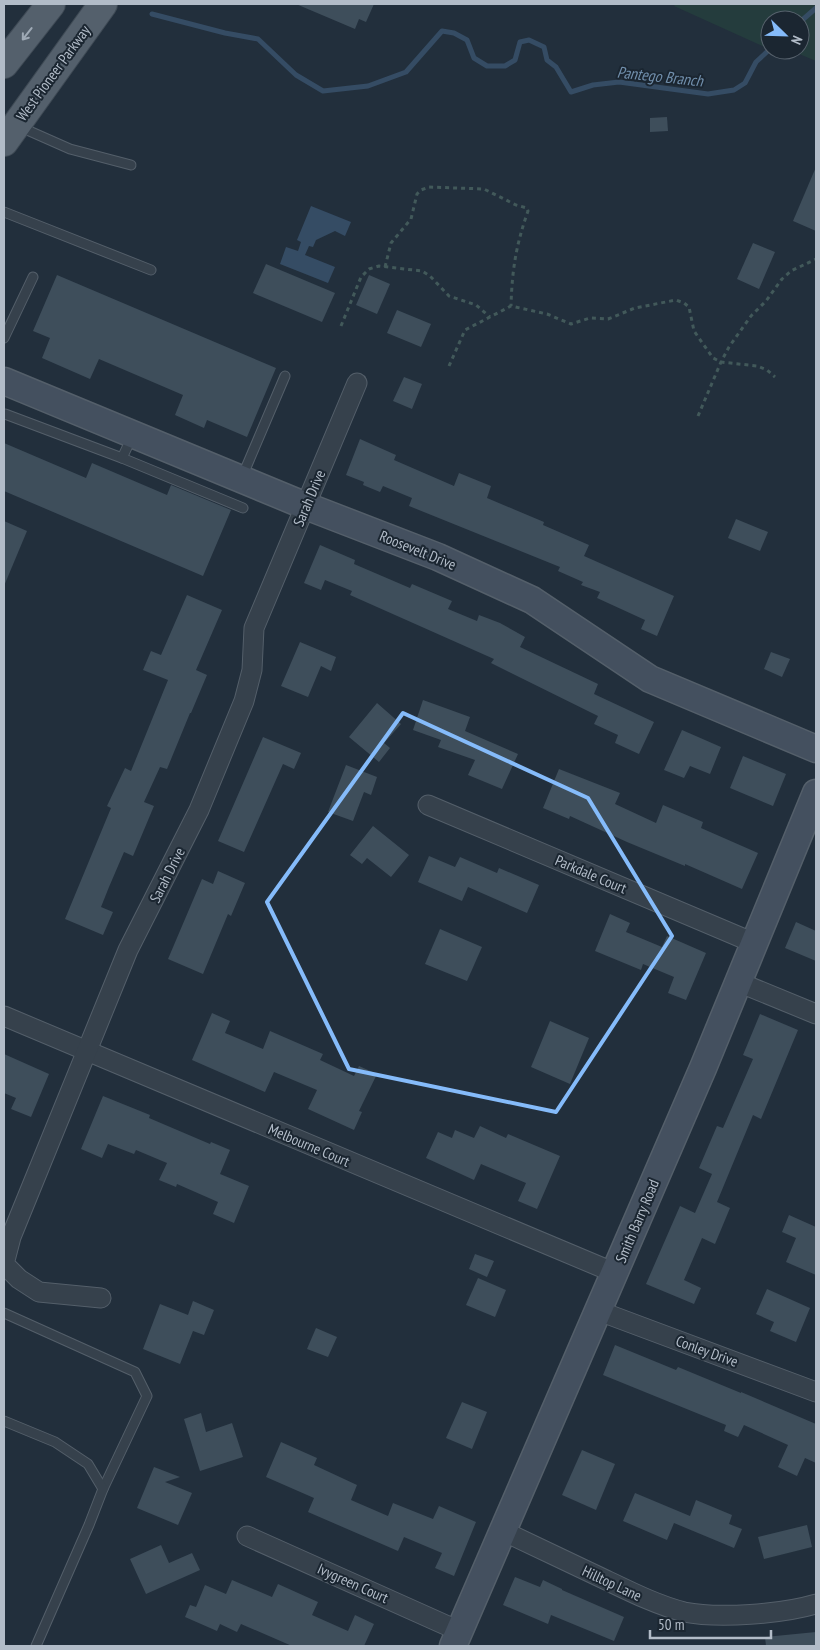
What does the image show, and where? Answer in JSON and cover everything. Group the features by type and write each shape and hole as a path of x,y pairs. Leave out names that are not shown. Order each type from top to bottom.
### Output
{"main road":[{"path":"4,64 51,4"},
{"name":"West Pioneer Parkway","path":"10,133 103,4"}],"street":[{"name":"Roosevelt Drive","path":"4,381 128,446 174,465 241,479 438,557 532,600 650,679 816,749"},
{"name":"Sarah Drive","path":"101,1298 39,1292 20,1279 4,1264 11,1237 128,950 200,810 244,701 252,670 254,628 357,384"},
{"name":"Smith Barry Road","path":"456,1639 703,1068 816,794"},
{"name":"Parkdale Court","path":"428,805 754,943"},
{"path":"738,982 816,1014"},
{"name":"Melbourne Court","path":"4,1016 615,1273"},
{"name":"Conley Drive","path":"599,1311 814,1385"},
{"name":"Hilltop Lane","path":"503,1531 649,1600 684,1612 712,1615 772,1612 798,1610 816,1604"},
{"name":"Ivygreen Court","path":"247,1536 456,1639"}],"lane":[{"path":"10,133 131,165"},
{"path":"4,212 151,270"},
{"path":"4,338 33,277"},
{"path":"241,479 285,376"},
{"path":"6,414 128,446"},
{"path":"174,465 243,508"},
{"path":"4,1313 135,1372 147,1396 103,1489 89,1526 36,1646"},
{"path":"4,1421 55,1442 88,1464 103,1489"}],"path":[{"path":"385,266 391,243 410,219 415,199 421,190 429,187 484,189 516,205 527,208 528,211 518,238 511,306"},
{"path":"698,416 729,347 752,316 782,279 791,271 816,259"},
{"path":"341,326 361,277 369,269 385,266 422,271 430,276 450,296 476,305 490,317"},
{"path":"449,366 465,330 511,306 547,314 571,324 590,318 608,319 635,308 676,300 689,307 694,331 712,358 721,362 757,366 767,370 774,377"}],"highlighted area":[{"path":"403,713 588,798 672,936 556,1112 349,1069 267,902"}],"green space":[{"path":"676,4 816,4 816,61 810,58 810,10 760,10 760,45 674,6"}],"water":[{"path":"311,206 351,222 345,236 335,231 316,240 313,247 309,246 305,255 335,267 328,283 280,264 286,247 298,251 301,242 297,240"}],"building":[{"path":"296,4 374,4 366,22 359,19 355,29"},
{"path":"667,117 668,131 650,132 650,118"},
{"path":"816,167 816,231 793,221"},
{"path":"753,243 775,252 759,289 737,279"},
{"path":"266,264 335,293 322,322 253,293"},
{"path":"57,275 276,368 247,437 207,420 204,428 175,415 183,395 99,359 90,379 42,358 50,338 33,331"},
{"path":"369,275 390,284 377,314 356,305"},
{"path":"397,310 431,324 421,347 387,333"},
{"path":"404,377 422,384 412,409 393,401"},
{"path":"360,439 396,455 394,460 454,486 459,473 491,486 487,498 544,522 543,525 589,545 584,556 674,596 657,636 641,629 645,620 597,598 600,592 581,585 583,582 558,571 560,567 409,506 412,498 383,486 380,492 363,485 364,482 346,475"},
{"path":"4,443 86,478 92,463 167,495 171,485 231,510 203,576 4,491"},
{"path":"736,519 768,532 760,551 728,538"},
{"path":"4,521 27,531 4,586"},
{"path":"320,545 355,560 354,564 410,588 412,584 452,601 448,609 477,621 479,615 500,623 525,637 520,647 598,684 594,694 654,722 639,754 615,743 618,735 594,724 598,716 491,663 494,659 350,595 352,591 325,580 321,590 304,583"},
{"path":"187,595 222,610 196,670 207,675 167,769 160,767 144,802 154,806 133,856 124,852 101,907 113,912 103,935 65,919 111,808 107,806 125,768 131,771 168,680 143,670 151,651 161,655"},
{"path":"300,642 336,657 331,671 321,666 308,697 281,686"},
{"path":"771,652 790,659 782,677 764,669"},
{"path":"423,700 470,717 465,731 518,754 502,789 468,775 475,760 438,747 441,740 413,730"},
{"path":"377,703 401,724 384,743 390,748 379,762 349,737"},
{"path":"682,730 721,747 710,774 690,766 684,778 664,770"},
{"path":"263,737 301,753 294,769 283,764 244,852 218,841"},
{"path":"743,756 786,774 773,806 730,788"},
{"path":"346,765 377,777 371,795 364,792 353,821 328,812"},
{"path":"559,769 620,793 615,804 656,823 663,805 703,822 701,828 758,853 742,889 685,864 685,866 627,842 570,816 569,819 543,808"},
{"path":"373,826 409,855 391,877 367,858 362,864 350,855"},
{"path":"429,856 455,867 460,857 497,873 499,868 539,885 527,913 468,887 462,901 418,882"},
{"path":"218,871 245,883 231,916 228,914 203,974 168,959 202,879 213,884"},
{"path":"610,914 630,923 626,932 662,947 667,936 706,953 686,1000 668,993 674,977 643,964 641,970 595,951"},
{"path":"796,922 816,931 816,961 785,948"},
{"path":"440,929 482,947 467,981 425,964"},
{"path":"212,1013 230,1021 225,1033 263,1049 270,1031 323,1054 320,1060 354,1076 359,1066 377,1074 359,1111 362,1112 354,1130 308,1109 317,1090 274,1072 265,1092 192,1060"},
{"path":"760,1014 798,1030 761,1119 753,1115 717,1202 730,1208 715,1244 702,1238 684,1280 701,1288 694,1304 646,1284 680,1206 695,1213 712,1174 699,1168 717,1126 723,1128 753,1059 743,1055"},
{"path":"550,1021 589,1038 570,1084 531,1067"},
{"path":"4,1054 49,1074 31,1117 11,1109 16,1098 4,1093"},
{"path":"103,1096 150,1115 149,1118 210,1144 211,1142 230,1150 220,1174 249,1186 234,1223 213,1214 218,1202 177,1184 176,1187 159,1180 167,1163 136,1150 134,1154 108,1144 102,1158 81,1149"},
{"path":"480,1126 506,1138 508,1134 560,1156 537,1209 518,1201 526,1183 481,1164 474,1180 426,1158 438,1132 452,1138 455,1130 474,1138"},
{"path":"789,1215 816,1227 816,1275 786,1262 796,1238 782,1232"},
{"path":"475,1254 494,1261 487,1277 469,1269"},
{"path":"478,1278 506,1290 495,1317 466,1305"},
{"path":"767,1289 810,1308 796,1342 770,1331 774,1322 756,1314"},
{"path":"193,1301 214,1310 204,1335 193,1331 180,1364 143,1349 160,1304 188,1315"},
{"path":"316,1328 337,1337 328,1357 307,1349"},
{"path":"615,1345 676,1370 678,1367 816,1424 816,1463 805,1458 797,1476 778,1467 788,1445 744,1425 738,1437 724,1431 726,1425 603,1375"},
{"path":"462,1402 487,1412 472,1449 446,1438"},
{"path":"201,1413 206,1432 232,1423 243,1457 200,1471 184,1419"},
{"path":"281,1442 317,1458 314,1465 357,1485 351,1500 388,1516 393,1503 433,1519 439,1506 476,1522 454,1576 435,1568 442,1553 404,1537 398,1551 308,1512 314,1498 266,1477"},
{"path":"582,1450 615,1464 596,1510 562,1495"},
{"path":"154,1467 180,1477 165,1482 192,1493 178,1525 137,1508"},
{"path":"635,1493 690,1516 696,1500 732,1515 729,1524 742,1529 734,1548 674,1523 667,1540 623,1521"},
{"path":"807,1525 812,1547 764,1559 758,1537"},
{"path":"161,1545 169,1563 192,1553 200,1570 146,1594 130,1559"},
{"path":"515,1577 540,1587 543,1580 624,1617 614,1641 551,1615 548,1624 503,1605"},
{"path":"232,1580 272,1597 278,1584 318,1602 312,1615 348,1631 355,1615 374,1624 364,1646 292,1646 241,1624 237,1632 220,1624 217,1631 185,1617 190,1605 196,1607 205,1585 226,1594"},
{"path":"816,1632 816,1646 766,1646 765,1637"}],"waterway":[{"name":"Pantego Branch","path":"810,13 816,8"},
{"name":"Pantego Branch","path":"152,14 225,33 258,39 296,75 323,91 368,86 406,72 442,31 454,33 467,40 474,58 487,66 505,66 515,60 520,42 529,40 544,47 547,60 556,67 571,92 593,85 619,82 708,94 734,90 745,83 760,58"}]}
